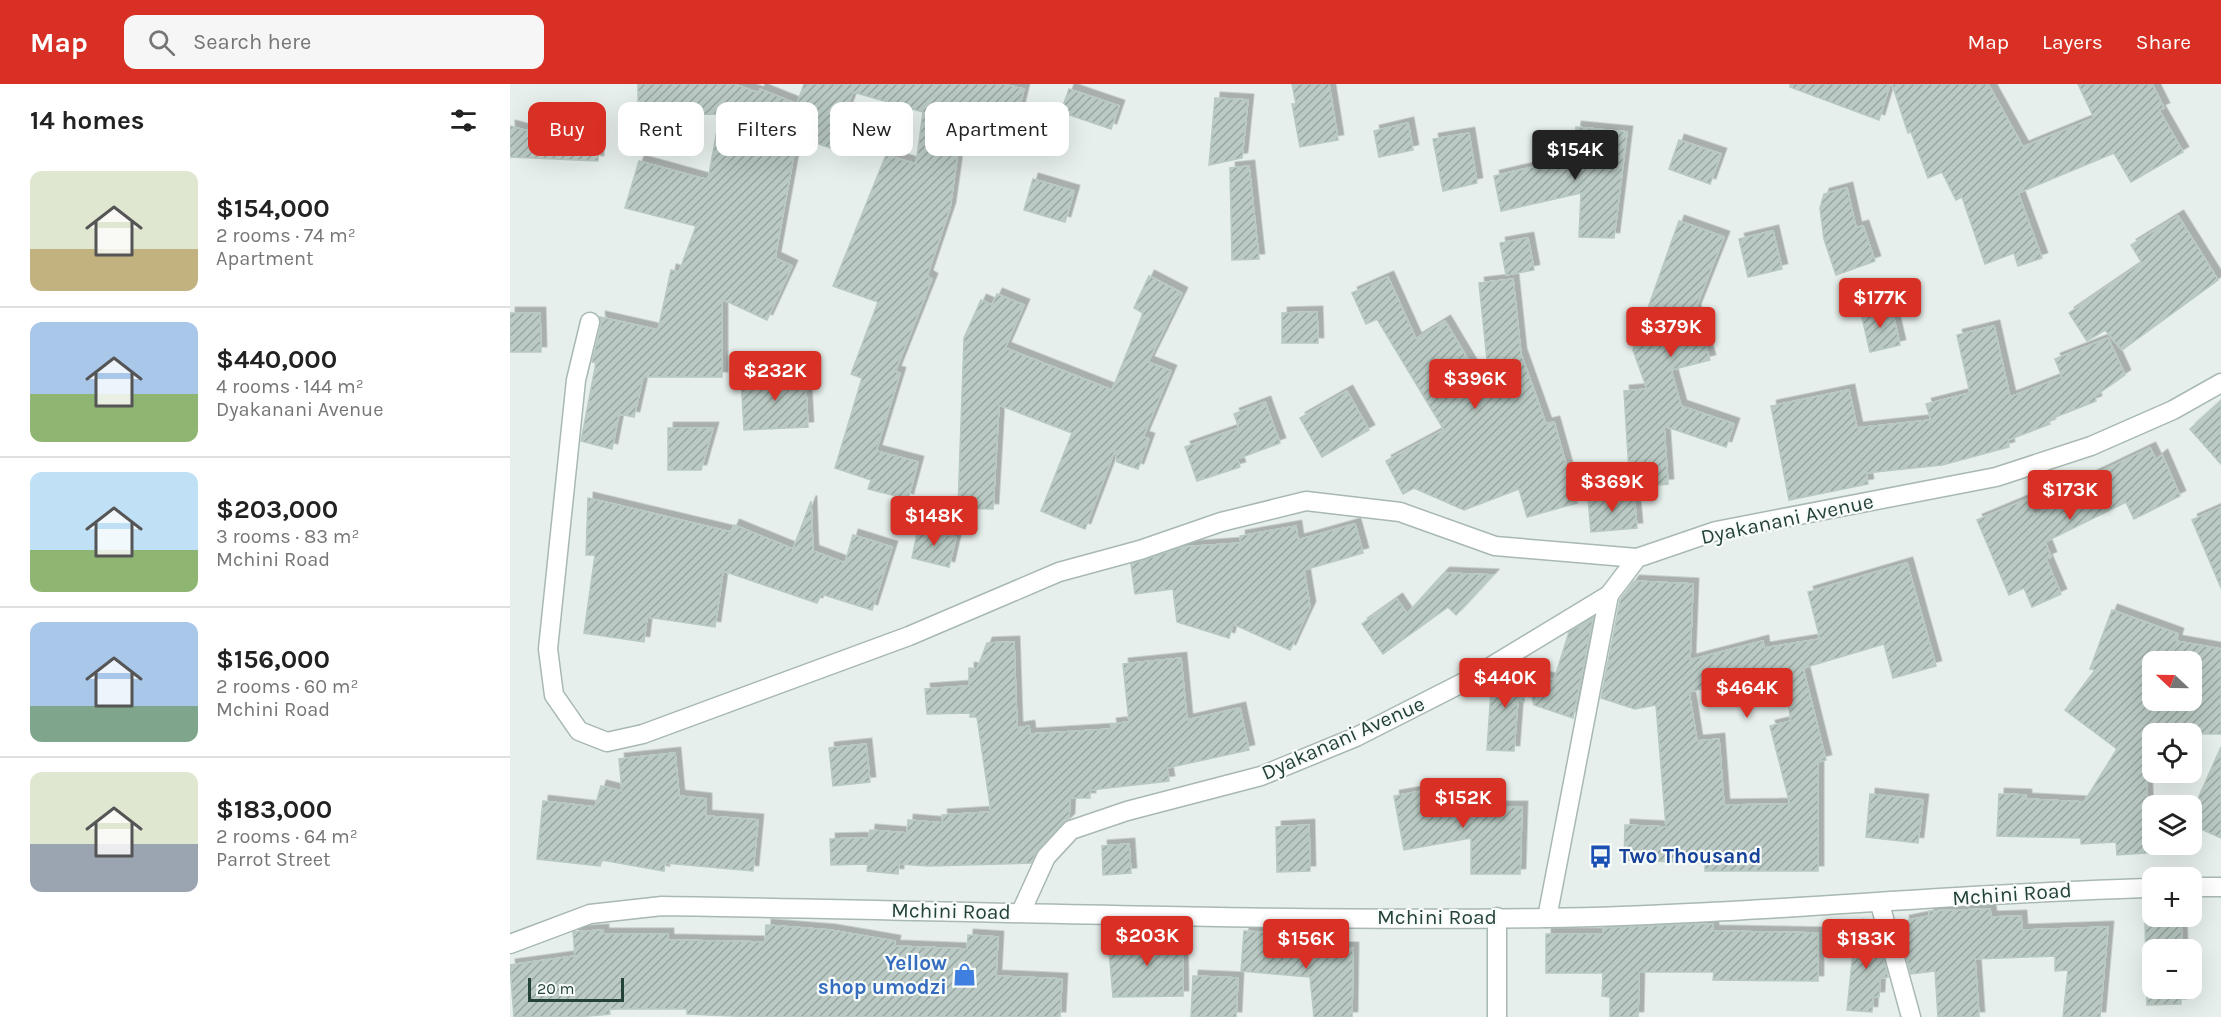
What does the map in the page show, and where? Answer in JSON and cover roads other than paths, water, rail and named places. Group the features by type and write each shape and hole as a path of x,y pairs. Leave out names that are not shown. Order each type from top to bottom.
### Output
{"street":[{"path":"590,322 576,380 548,649 554,695 579,731 607,742 643,734 909,636 1059,572 1140,550 1221,522 1306,501 1400,512 1495,546 1637,558"},
{"name":"Dyakanani Avenue","path":"1022,912 1046,856 1071,830 1127,811 1261,776 1356,737 1472,678 1609,595 1637,558 1716,531 1996,477 2091,446 2173,410 2221,383"},
{"path":"1547,918 1609,595"},
{"path":"2202,887 2221,887"},
{"name":"Mchini Road","path":"510,944 590,914 662,906 1547,918 1880,903 2038,891 2142,888"},
{"path":"1880,903 1911,1017"},
{"path":"1497,917 1497,1017"}],"place":[{"name":"Two Thousand","path":"1601,856"},
{"name":"Yellow shop umodzi","path":"965,975"}]}
